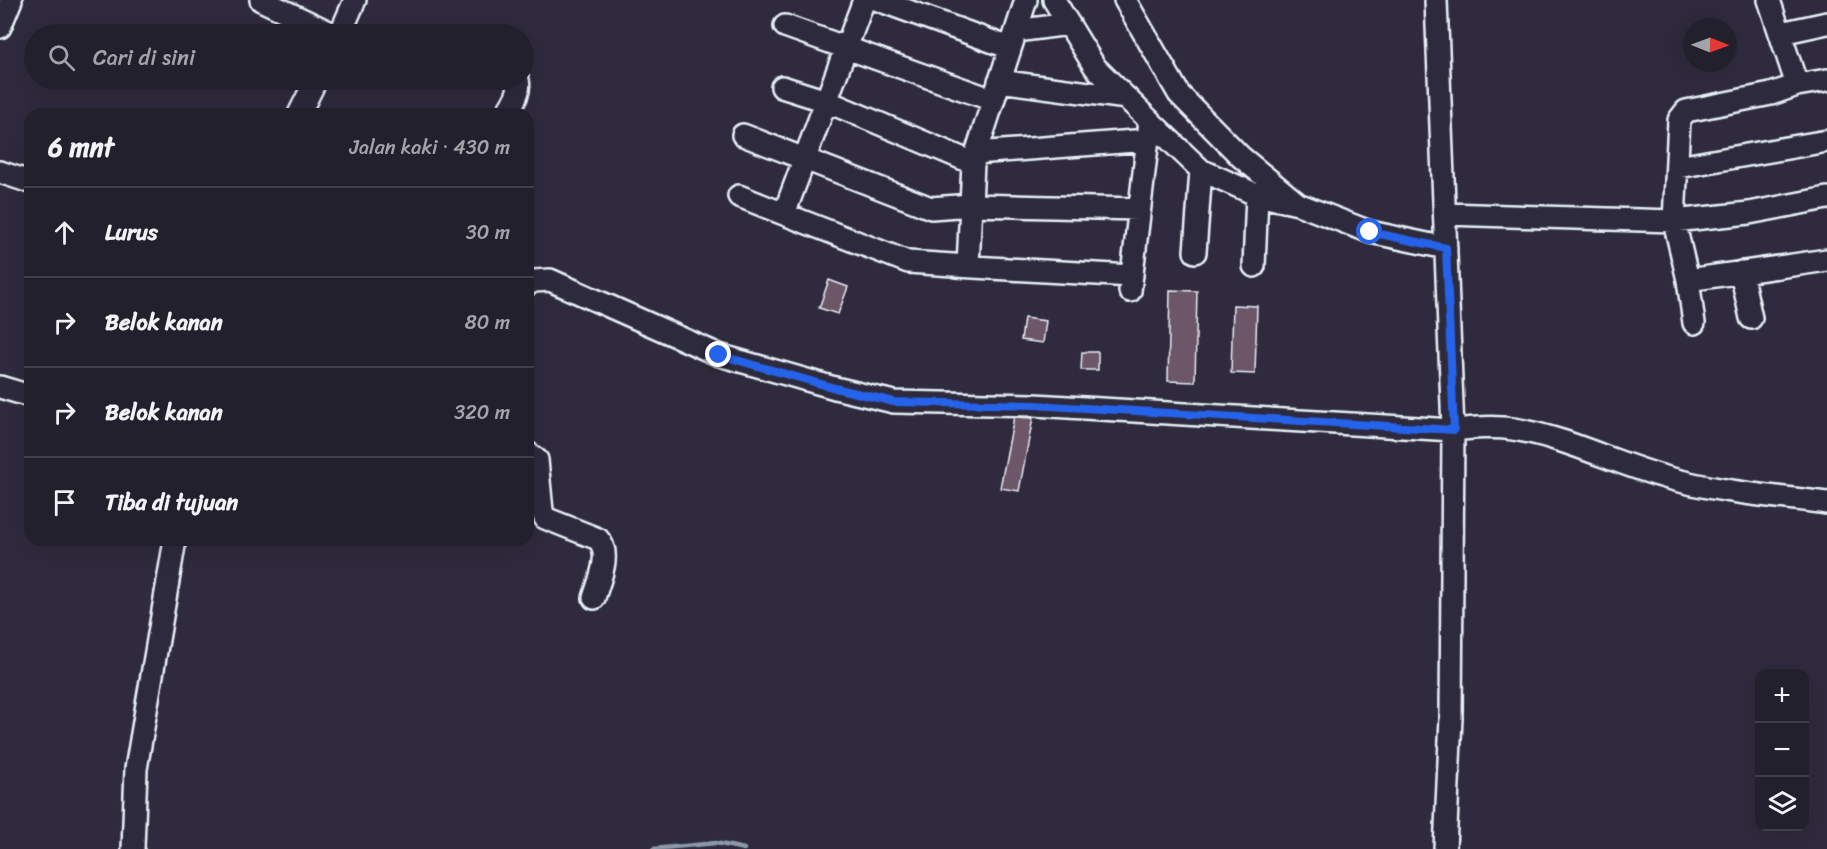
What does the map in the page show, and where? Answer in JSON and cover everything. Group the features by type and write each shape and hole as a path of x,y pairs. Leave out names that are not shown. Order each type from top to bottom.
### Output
{"street":[{"path":"0,27 11,0"},
{"path":"261,0 312,24"},
{"path":"345,24 356,0"},
{"path":"784,214 864,0"},
{"path":"878,0 1013,39 1069,24"},
{"path":"968,266 974,158 1026,0"},
{"path":"1054,0 1095,67 1127,98 1149,130 1201,170 1257,195 1298,204 1370,232 1446,248"},
{"path":"1125,0 1179,94 1241,158 1298,204"},
{"path":"1436,0 1454,430 1451,718 1445,849"},
{"path":"1769,0 1797,85"},
{"path":"1781,33 1827,23"},
{"path":"785,26 846,48 996,91 1127,98"},
{"path":"1694,323 1688,280 1674,221 1681,115 1686,111 1827,80"},
{"path":"782,87 826,101 974,158 1149,130"},
{"path":"302,108 311,90"},
{"path":"510,108 519,90"},
{"path":"739,196 908,262 968,266 1131,284 1149,130"},
{"path":"743,135 931,208 971,205 1139,209"},
{"path":"1678,167 1827,141"},
{"path":"1195,252 1201,170"},
{"path":"0,172 24,180"},
{"path":"1254,266 1257,195"},
{"path":"1445,214 1674,221 1749,213 1827,198"},
{"path":"1688,280 1827,260"},
{"path":"931,264 968,266"},
{"path":"1741,272 1751,318"},
{"path":"534,281 550,280 719,355 894,402 1034,405 1454,430 1485,427 1511,429 1544,437 1665,477 1716,488 1827,503"},
{"path":"0,387 24,394"},
{"path":"534,458 537,460 542,511 545,518 598,539 605,550 594,598"},
{"path":"132,849 136,769 174,546"}],"building":[{"path":"829,280 848,287 838,314 819,308"},
{"path":"1170,290 1197,291 1195,382 1168,381"},
{"path":"1233,305 1257,306 1255,374 1231,373"},
{"path":"1024,318 1046,321 1043,343 1021,340"},
{"path":"1082,352 1098,352 1098,370 1081,370"},
{"path":"1014,417 1033,418 1019,491 1000,488"}],"waterway":[{"path":"653,849 716,843 744,849"}],"route":[{"path":"719,355 894,402 1034,405 1454,430 1446,248 1370,232"}]}
